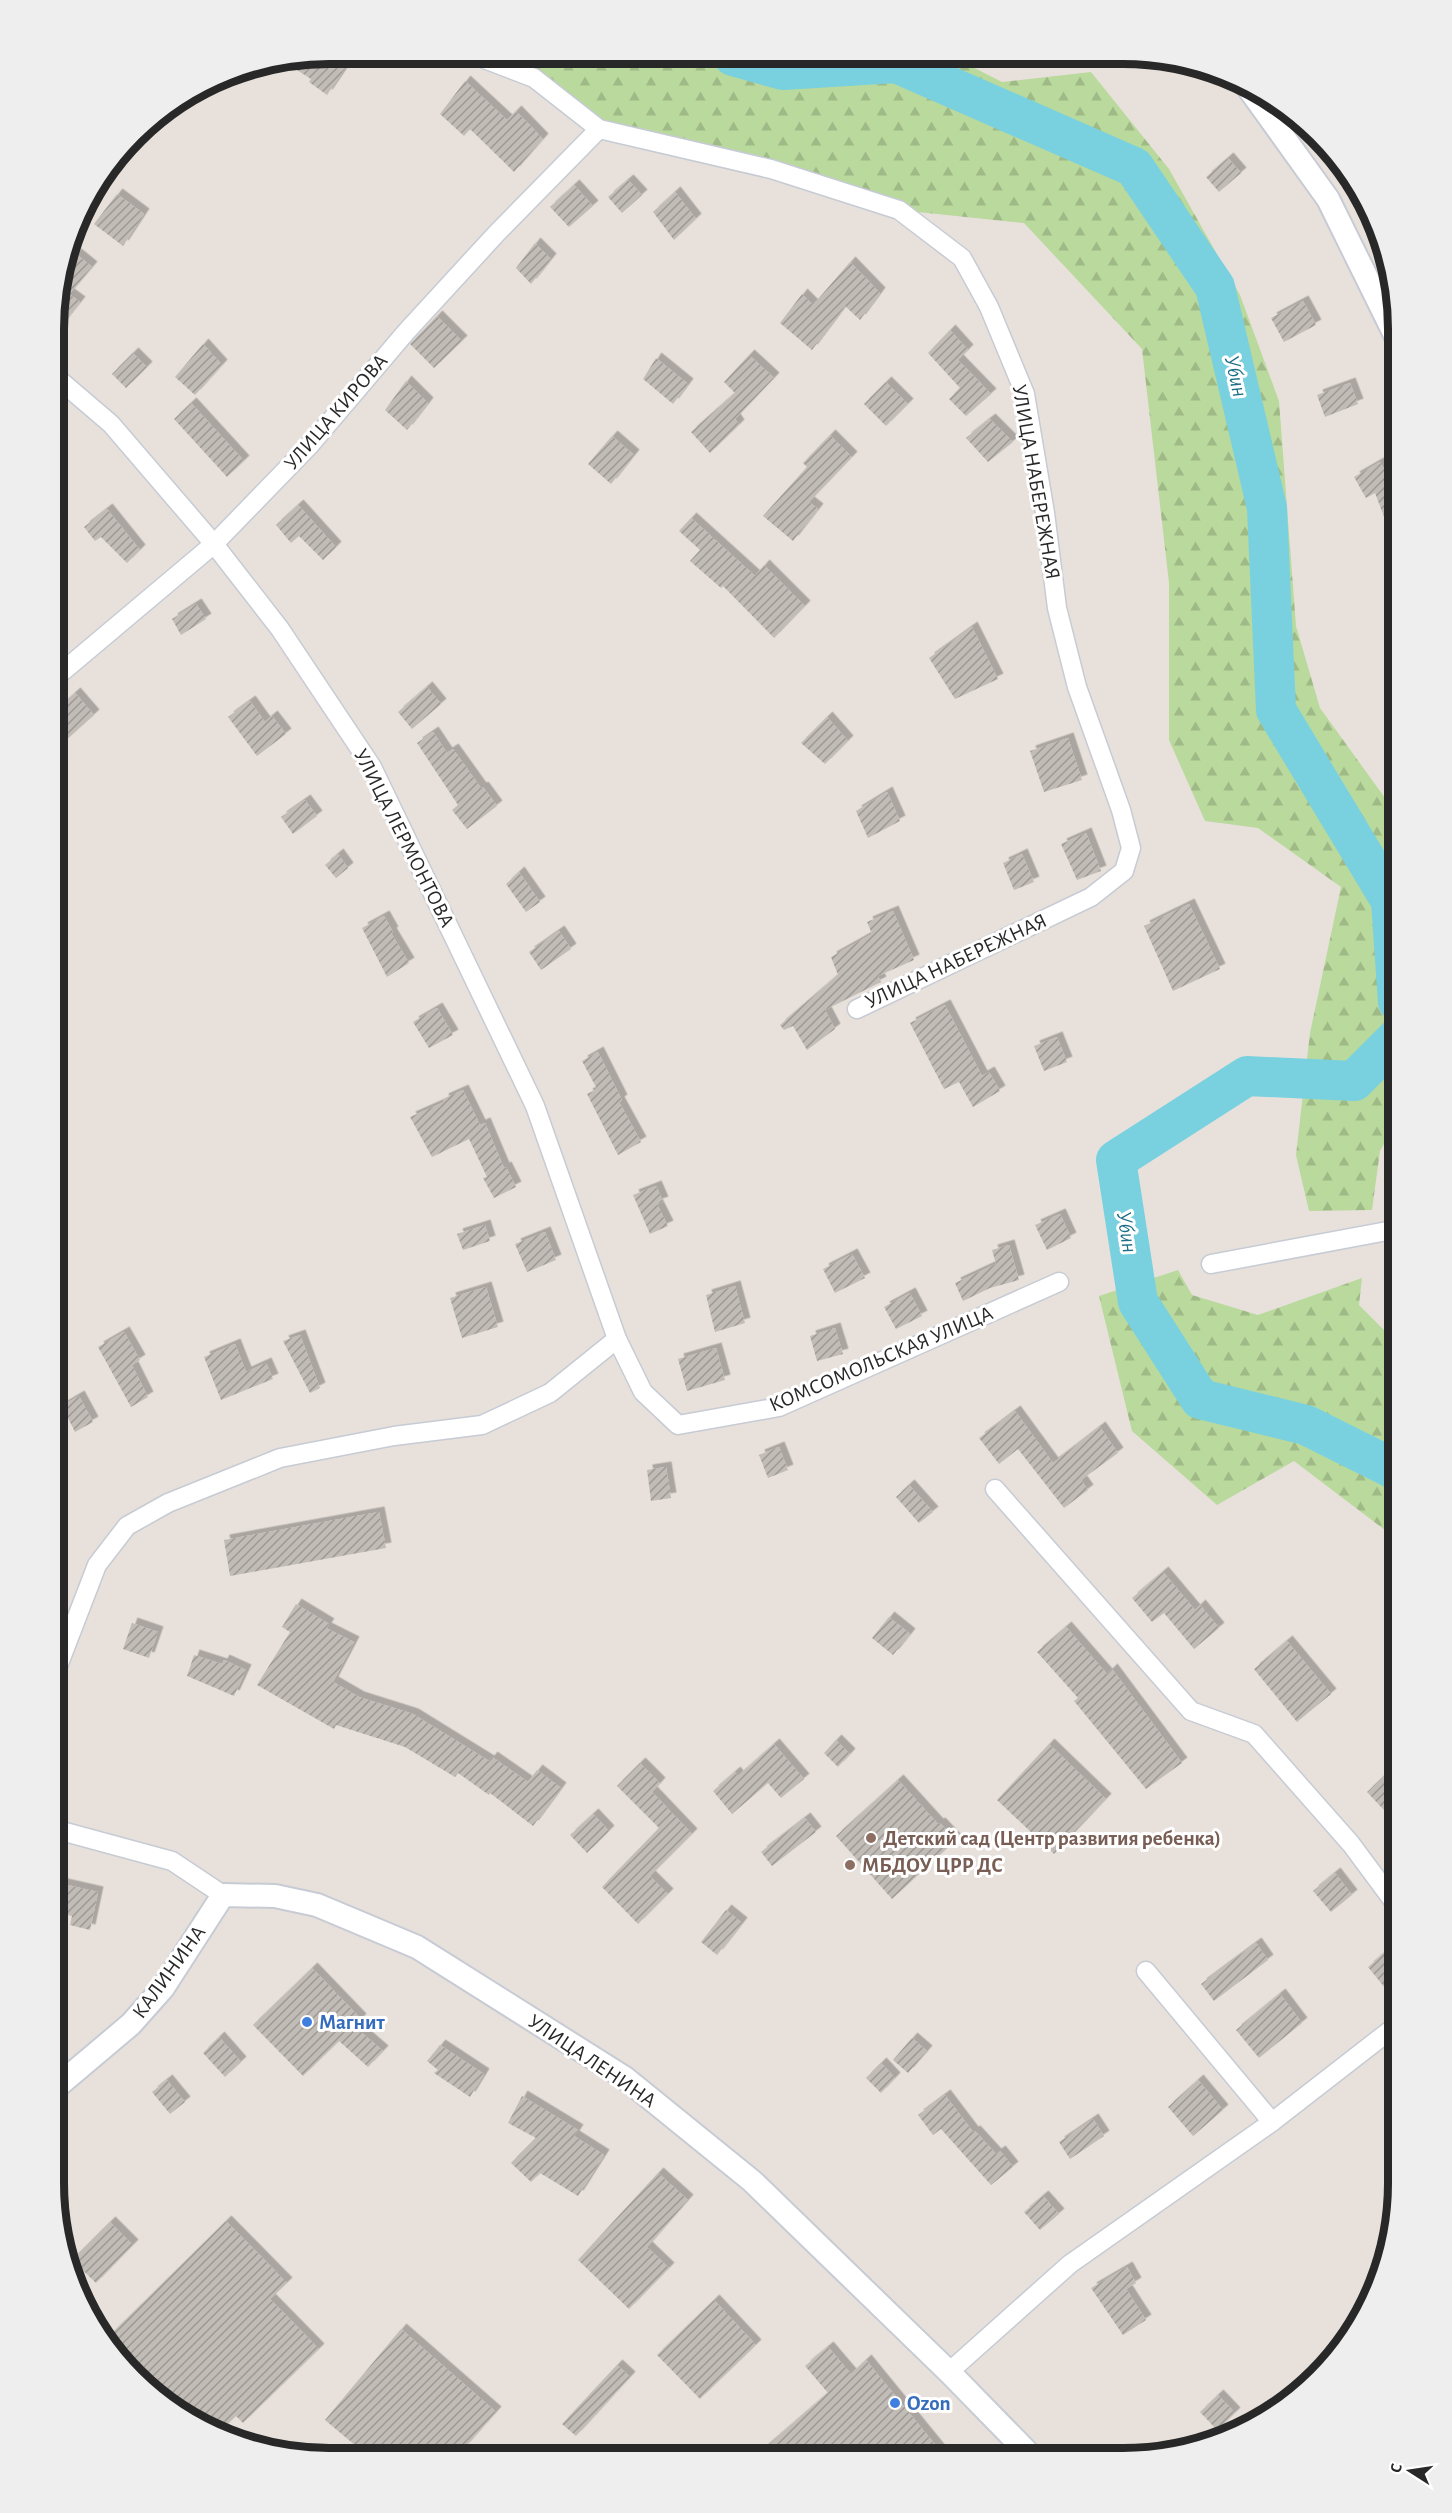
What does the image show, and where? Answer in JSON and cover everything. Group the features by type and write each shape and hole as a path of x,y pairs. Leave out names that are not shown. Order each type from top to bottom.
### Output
{"street":[{"name":"УЛИЦА НАБЕРЕЖНАЯ","path":"497,64 534,78 599,129 771,169 899,210 962,258 989,307 1024,394 1045,513 1057,608 1077,687 1121,810 1131,848 1124,871 1091,897 857,1009"},
{"path":"1258,102 1328,199 1387,320"},
{"name":"УЛИЦА КИРОВА","path":"64,670 214,544 310,445 406,332 489,242 599,129"},
{"name":"УЛИЦА ЛЕРМОНТОВА","path":"64,384 111,424 214,544 280,629 372,767 536,1106 617,1339"},
{"path":"1211,1264 1388,1231"},
{"name":"КОМСОМОЛЬСКАЯ УЛИЦА","path":"617,1339 643,1392 678,1425 779,1407 1059,1282"},
{"path":"64,1651 97,1565 127,1526 137,1520 186,1494 280,1458 394,1436 482,1425 550,1393 617,1339"},
{"path":"995,1489 1191,1711 1254,1734 1351,1844 1388,1893"},
{"path":"64,1831 172,1861 223,1895"},
{"name":"КАЛИНИНА","path":"64,2081 131,2024 155,1997 223,1895"},
{"name":"УЛИЦА ЛЕНИНА","path":"223,1895 275,1896 317,1905 417,1947 625,2078 752,2181 949,2372 1023,2448"},
{"path":"1146,1971 1272,2122"},
{"path":"949,2372 1071,2264 1272,2122 1388,2032"}],"green space":[{"path":"497,64 967,64 1002,82 1091,72 1169,169 1240,295 1279,401 1296,626 1320,708 1388,802 1388,1137 1380,1151 1372,1210 1309,1211 1296,1155 1310,1033 1341,887 1258,828 1205,821 1169,740 1169,583 1142,349 1024,223 899,210 599,129 534,78"},
{"path":"1178,1270 1192,1295 1258,1315 1362,1278 1359,1305 1388,1334 1388,1532 1294,1461 1217,1505 1132,1431 1099,1296"}],"building":[{"path":"348,64 327,95 309,82 311,79 293,67"},
{"path":"465,81 507,120 516,111 543,139 514,172 470,129 464,136 440,114"},
{"path":"1228,158 1241,173 1219,192 1206,177"},
{"path":"628,180 642,195 622,213 608,197"},
{"path":"574,185 593,206 569,227 550,207"},
{"path":"675,192 696,219 674,240 653,212"},
{"path":"117,194 144,214 123,246 94,224"},
{"path":"535,243 551,259 531,284 516,268"},
{"path":"76,254 92,267 69,294 80,302 64,321 70,277"},
{"path":"850,262 880,293 860,320 845,306 812,350 780,323 802,294 813,305"},
{"path":"1303,301 1316,325 1284,342 1271,318"},
{"path":"437,316 462,341 434,368 410,344"},
{"path":"950,330 968,350 958,360 991,394 966,416 949,399 960,388 928,353"},
{"path":"203,344 222,365 195,395 175,377"},
{"path":"133,353 147,367 126,388 112,374"},
{"path":"749,355 774,378 735,419 739,425 710,453 691,432 735,393 724,382"},
{"path":"656,358 688,384 673,404 643,379"},
{"path":"406,381 428,403 407,430 385,410"},
{"path":"886,382 908,404 886,426 864,404"},
{"path":"1350,383 1358,404 1325,417 1317,395"},
{"path":"191,403 244,461 227,477 174,419"},
{"path":"990,419 1013,442 988,462 966,438"},
{"path":"830,435 852,457 809,502 818,509 793,541 763,516 807,467 803,463"},
{"path":"612,436 634,455 611,484 588,464"},
{"path":"1380,462 1388,477 1388,527 1375,493 1366,498 1354,477"},
{"path":"298,505 336,547 323,560 299,536 291,543 276,525"},
{"path":"107,509 140,550 127,563 101,537 95,541 84,527"},
{"path":"691,518 755,576 764,565 805,606 774,638 723,586 721,588 690,561 700,550 679,531"},
{"path":"196,604 206,619 181,635 172,619"},
{"path":"972,627 998,679 955,699 929,658"},
{"path":"427,687 441,704 412,729 398,712"},
{"path":"75,693 94,715 64,742 64,703"},
{"path":"250,701 265,722 272,716 286,734 257,756 228,717"},
{"path":"827,717 848,741 825,764 801,743"},
{"path":"433,732 447,753 453,749 497,806 467,829 452,810 458,805 417,743"},
{"path":"1068,738 1082,780 1044,792 1030,751"},
{"path":"887,792 900,821 868,838 856,811"},
{"path":"305,800 317,816 293,834 281,817"},
{"path":"1086,833 1101,871 1077,880 1061,844"},
{"path":"338,854 348,868 336,878 325,865"},
{"path":"1022,854 1034,882 1014,890 1003,863"},
{"path":"519,872 540,902 526,912 506,884"},
{"path":"1189,904 1220,969 1173,991 1144,926"},
{"path":"893,911 914,960 878,976 881,982 825,1010 835,1029 807,1050 793,1026 784,1030 780,1025 838,975 831,957 872,934 867,922"},
{"path":"384,916 393,932 391,933 409,963 387,977 362,928"},
{"path":"559,931 571,949 541,970 529,952"},
{"path":"945,1005 982,1076 989,1072 1000,1091 973,1107 959,1082 944,1089 910,1023"},
{"path":"437,1008 453,1035 429,1048 413,1022"},
{"path":"1057,1037 1067,1062 1044,1071 1034,1046"},
{"path":"598,1052 622,1100 619,1102 641,1142 618,1155 587,1094 597,1089 582,1061"},
{"path":"463,1090 480,1125 485,1123 504,1168 506,1167 516,1187 494,1198 483,1178 487,1177 469,1139 432,1157 410,1117 444,1102 443,1099"},
{"path":"656,1186 663,1202 657,1204 668,1226 650,1234 633,1195"},
{"path":"1060,1214 1071,1238 1047,1250 1035,1225"},
{"path":"485,1225 490,1241 463,1250 457,1234"},
{"path":"545,1232 556,1260 527,1272 515,1244"},
{"path":"1009,1245 1019,1280 990,1288 963,1301 955,1283 996,1264 992,1250"},
{"path":"852,1254 865,1278 835,1293 823,1269"},
{"path":"735,1286 745,1323 715,1332 706,1295"},
{"path":"486,1287 498,1327 462,1338 450,1298"},
{"path":"910,1293 922,1316 896,1329 884,1307"},
{"path":"835,1328 843,1354 817,1361 810,1336"},
{"path":"124,1332 140,1360 132,1365 148,1397 131,1407 98,1347"},
{"path":"300,1335 320,1388 310,1393 283,1341"},
{"path":"235,1344 246,1372 266,1363 273,1379 221,1400 204,1357"},
{"path":"716,1348 725,1380 687,1391 678,1359"},
{"path":"79,1396 93,1422 75,1432 64,1410 64,1405"},
{"path":"1015,1411 1053,1463 1100,1427 1118,1453 1081,1480 1088,1490 1064,1508 1018,1449 999,1464 979,1438"},
{"path":"779,1447 788,1470 768,1478 759,1455"},
{"path":"666,1467 671,1498 651,1501 647,1470"},
{"path":"909,1485 933,1512 919,1523 896,1497"},
{"path":"379,1512 386,1548 230,1576 224,1540"},
{"path":"1163,1572 1195,1610 1200,1605 1219,1628 1194,1649 1164,1613 1152,1622 1132,1598"},
{"path":"296,1604 329,1624 326,1628 354,1642 333,1682 359,1697 413,1714 489,1761 492,1757 528,1782 537,1770 561,1788 533,1826 490,1793 489,1795 458,1773 455,1777 405,1747 336,1725 334,1729 257,1685 290,1632 282,1627"},
{"path":"889,1617 910,1634 893,1655 872,1638"},
{"path":"132,1623 158,1632 149,1658 123,1649"},
{"path":"1066,1627 1107,1674 1112,1669 1182,1763 1146,1789 1074,1701 1078,1698 1037,1652"},
{"path":"1287,1641 1331,1694 1297,1722 1254,1669"},
{"path":"194,1655 222,1664 224,1660 246,1670 234,1696 187,1676"},
{"path":"836,1740 850,1754 838,1767 824,1753"},
{"path":"774,1744 804,1779 781,1798 768,1783 732,1814 713,1791 735,1772 738,1776"},
{"path":"1049,1744 1106,1799 1054,1854 997,1800"},
{"path":"640,1763 660,1783 652,1792 692,1834 650,1876 668,1894 638,1924 602,1887 659,1828 617,1786"},
{"path":"1388,1772 1388,1814 1367,1792"},
{"name":"Детский сад (Центр развития ребенка)","path":"898,1780 938,1824 940,1823 956,1840 892,1899 836,1836"},
{"path":"593,1814 609,1831 587,1853 570,1835"},
{"path":"805,1818 816,1832 772,1866 761,1852"},
{"path":"1335,1873 1352,1895 1331,1912 1313,1891"},
{"path":"64,1884 98,1892 90,1930 70,1925 72,1916 64,1914"},
{"path":"726,1910 742,1923 717,1955 701,1942"},
{"path":"1256,1943 1268,1960 1214,2001 1201,1984"},
{"path":"1388,1950 1388,1985 1385,1988 1368,1967"},
{"name":"Магнит","path":"312,1968 361,2019 354,2026 383,2051 368,2067 339,2041 303,2076 253,2025"},
{"path":"1280,1994 1302,2023 1259,2058 1236,2030"},
{"path":"219,2037 241,2062 225,2077 203,2053"},
{"path":"912,2038 927,2051 908,2073 893,2060"},
{"path":"440,2045 484,2074 470,2097 434,2073 438,2070 427,2061"},
{"path":"881,2063 895,2078 881,2093 866,2078"},
{"path":"167,2080 185,2102 170,2114 152,2092"},
{"path":"1198,2080 1223,2110 1193,2136 1168,2107"},
{"path":"945,2095 973,2132 975,2131 996,2154 1000,2151 1013,2167 991,2185 941,2129 933,2135 918,2115"},
{"path":"522,2096 578,2130 574,2136 604,2155 578,2196 540,2173 531,2182 511,2163 536,2138 508,2123"},
{"path":"1093,2119 1104,2136 1070,2159 1059,2142"},
{"path":"658,2173 688,2200 647,2247 669,2268 629,2309 578,2260"},
{"path":"1043,2196 1059,2214 1040,2230 1024,2212"},
{"path":"226,2221 287,2283 270,2299 319,2349 243,2423 236,2416 225,2427 197,2413 168,2394 142,2371 111,2334"},
{"path":"110,2222 133,2245 96,2283 78,2266 75,2257"},
{"path":"1127,2267 1136,2283 1126,2289 1146,2320 1123,2335 1091,2288"},
{"path":"714,2300 756,2345 700,2399 657,2355"},
{"path":"401,2329 496,2412 464,2448 358,2448 325,2420"},
{"path":"828,2347 851,2374 866,2360 938,2448 765,2448 828,2393 805,2366"},
{"path":"617,2365 630,2377 576,2436 562,2424"},
{"path":"1218,2395 1235,2413 1217,2430 1200,2412"}],"waterway":[{"name":"Убин","path":"762,64 783,70 880,64"},
{"name":"Убин","path":"898,64 1134,167 1215,287 1267,508 1276,710 1388,896"},
{"name":"Убин","path":"1388,1047 1354,1081 1247,1076 1116,1160 1138,1302 1200,1399 1306,1425 1388,1466"}],"place":[{"name":"Детский сад (Центр развития ребенка)","path":"871,1838"},
{"name":"МБДОУ ЦРР ДС","path":"850,1865"},
{"name":"Магнит","path":"307,2022"},
{"name":"Ozon","path":"895,2403"}]}
